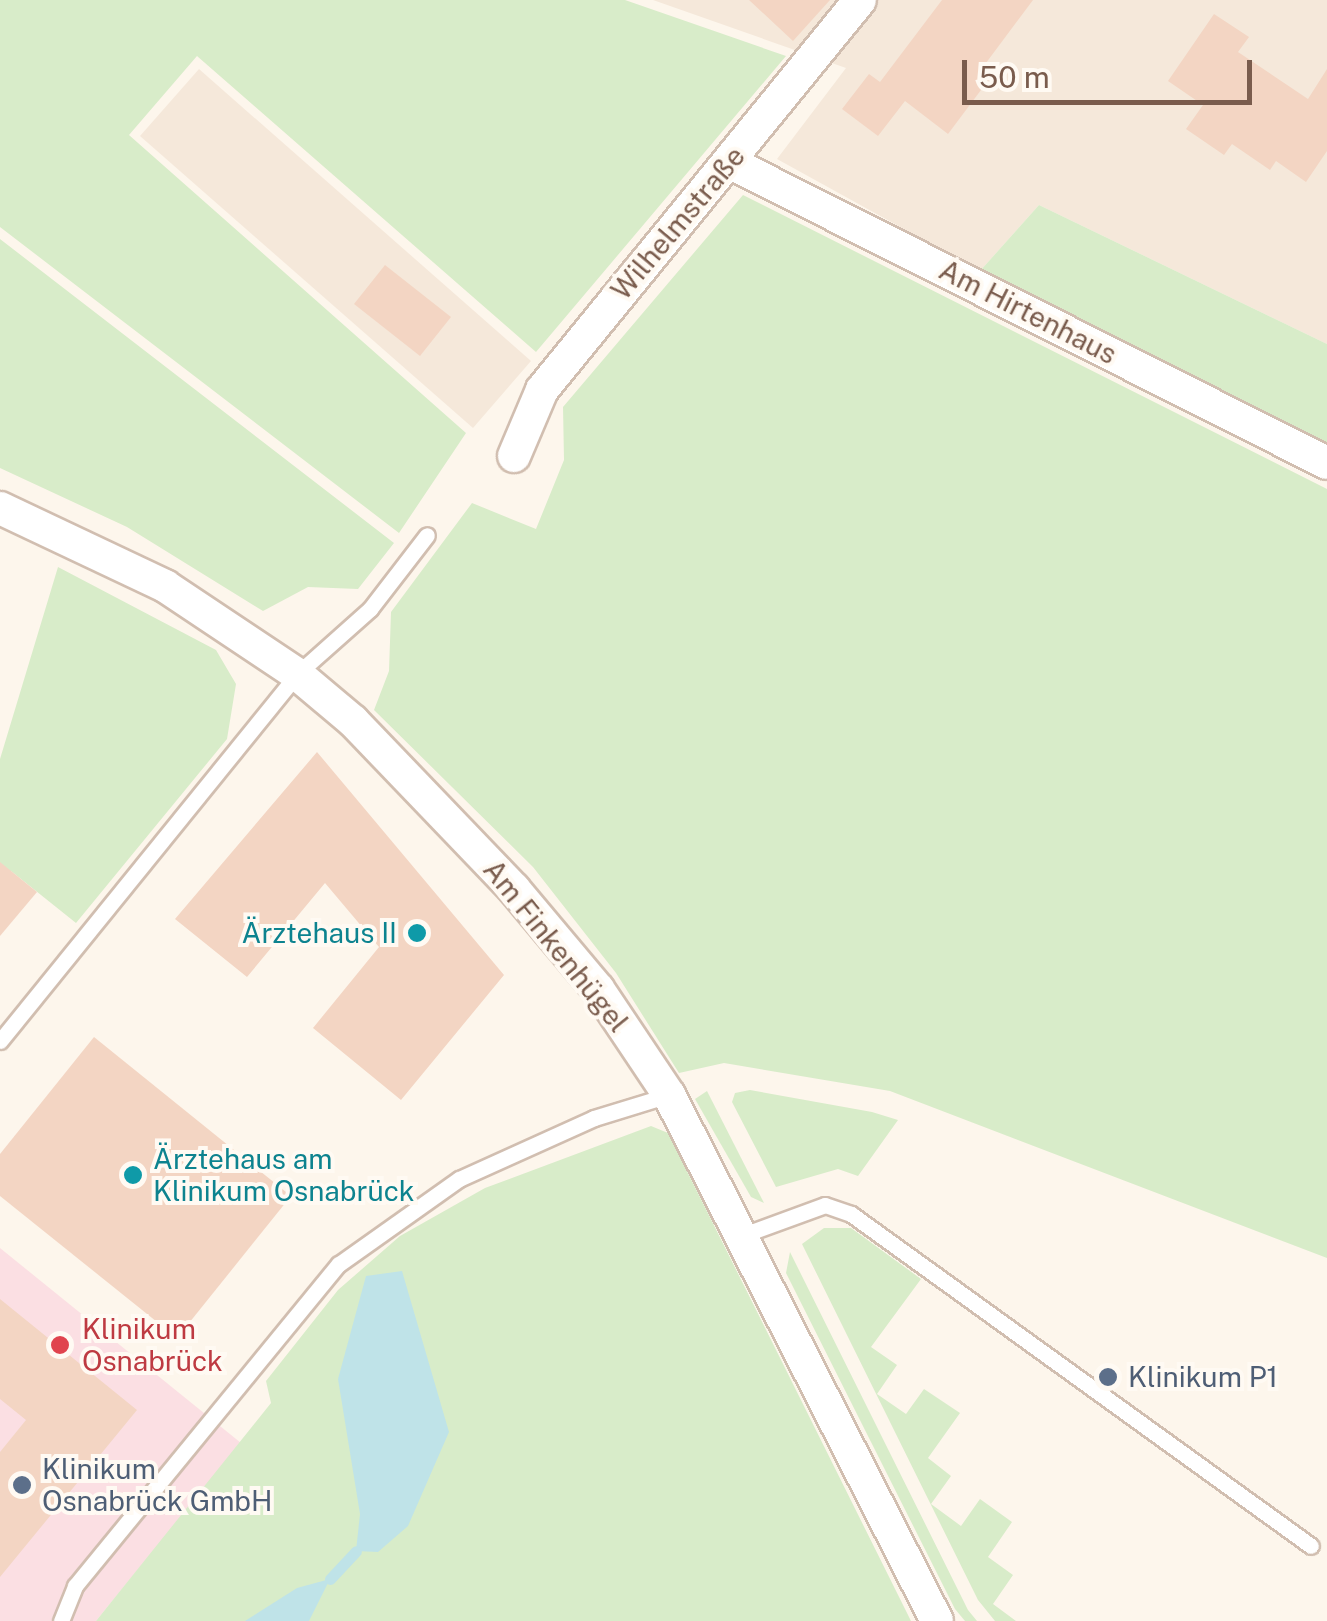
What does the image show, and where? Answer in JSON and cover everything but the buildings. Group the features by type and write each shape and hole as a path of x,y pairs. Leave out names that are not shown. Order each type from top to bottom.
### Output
{"street":[{"name":"Wilhelmstraße","path":"514,456 542,390 860,0"},
{"name":"Am Hirtenhaus","path":"730,162 1327,463"},
{"name":"Am Finkenhügel","path":"0,508 165,586 297,674 354,721 514,890 598,989 669,1094 936,1621"}],"lane":[{"path":"0,1041 297,674 370,609 427,534"},
{"path":"62,1621 76,1586 338,1264 459,1179 594,1118 669,1094"},
{"path":"743,1235 825,1205 851,1214 1311,1546"}],"shaded area":[{"path":"653,0 1327,0 1327,344 1039,205 980,271 777,159 846,68"},
{"path":"199,69 531,361 473,428 140,136"},
{"name":"Klinikum Osnabrück","path":"0,1248 241,1443 96,1621 0,1621"}],"green space":[{"path":"0,0 625,0 786,56 536,352 197,56 129,135 466,433 399,533 0,227"},
{"path":"743,195 1327,489 1327,1258 890,1091 724,1063 679,1073 616,973 533,867 374,710 389,671 391,612 472,503 536,529 564,460 563,407"},
{"path":"1039,205 1327,344 1327,444 980,271"},
{"path":"0,239 394,543 358,589 308,587 263,611 127,527 0,468"},
{"path":"58,567 216,650 236,684 227,739 76,923 11,871 0,884 0,759"},
{"path":"750,1090 898,1120 858,1176 838,1169 776,1187 732,1102 735,1093"},
{"path":"707,1091 764,1203 751,1197 695,1099"},
{"path":"651,1126 668,1133 911,1621 96,1621 271,1403 266,1381 338,1290 400,1236 485,1188"},
{"path":"824,1228 851,1228 921,1279 871,1347 897,1365 877,1394 906,1414 924,1389 960,1413 928,1458 951,1476 931,1504 961,1526 980,1499 1012,1522 988,1557 1013,1575 993,1604 1016,1621 995,1621 978,1600 802,1244"},
{"path":"790,1252 968,1610 977,1621 965,1621 955,1609 786,1273"}],"water":[{"path":"402,1271 449,1432 408,1526 378,1552 356,1551 360,1514 338,1379 366,1276"},
{"path":"330,1579 309,1621 245,1621 297,1588"}],"waterway":[{"path":"330,1579 356,1551"}],"place":[{"name":"Ärztehaus II","path":"417,933"},
{"name":"Ärztehaus am Klinikum Osnabrück","path":"133,1175"},
{"name":"Klinikum Osnabrück","path":"60,1345"},
{"name":"Klinikum P1","path":"1108,1377"},
{"name":"Klinikum Osnabrück GmbH","path":"22,1485"}]}
